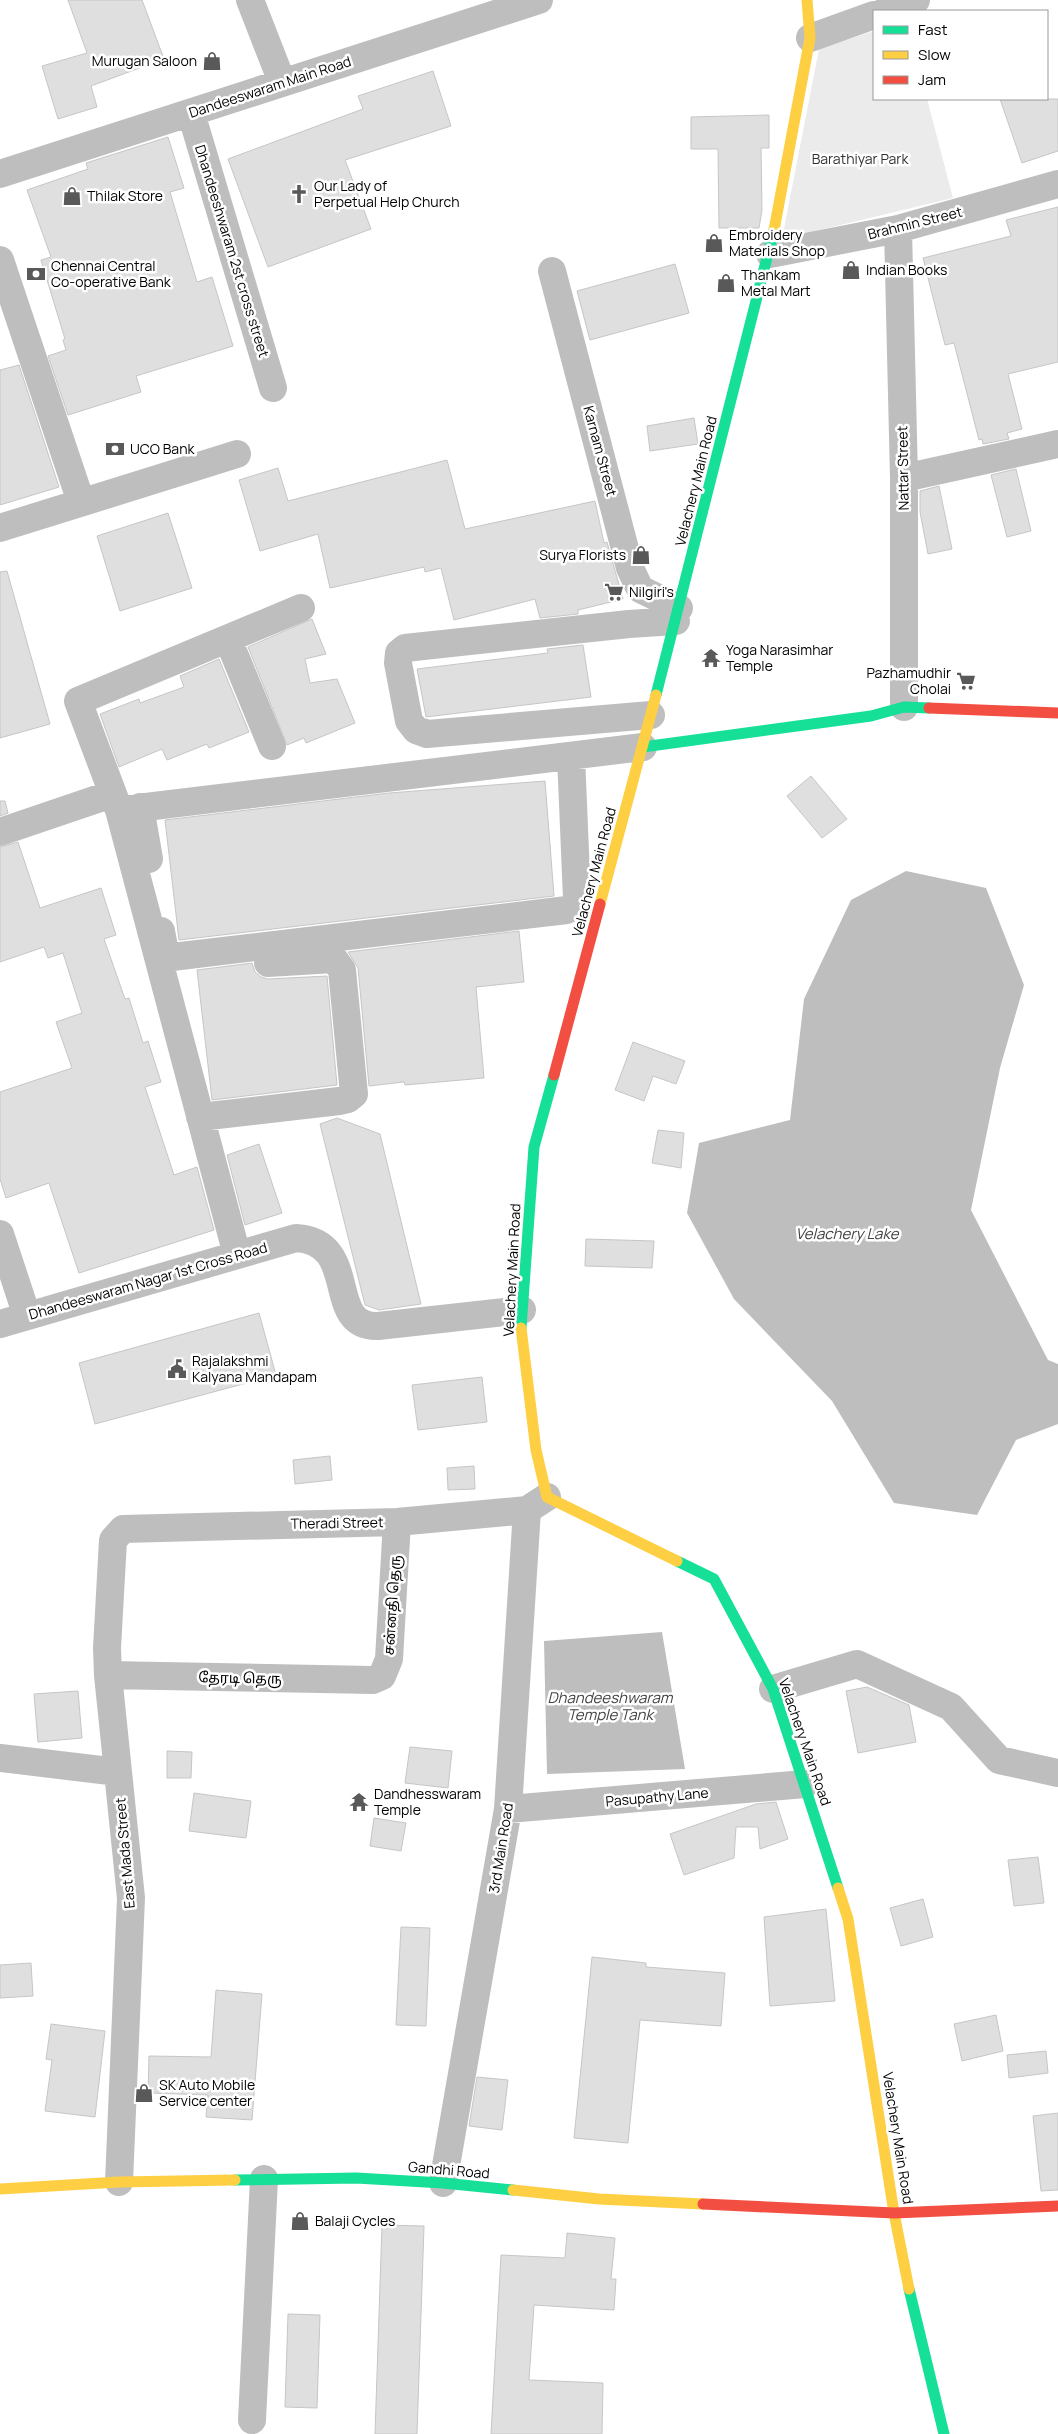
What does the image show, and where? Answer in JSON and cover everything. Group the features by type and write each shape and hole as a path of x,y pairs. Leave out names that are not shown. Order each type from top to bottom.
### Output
{"main road":[{"name":"Velachery Main Road","path":"807,0 810,38 770,254 652,715 534,1147 521,1328 535,1440 537,1504 714,1579 773,1690 806,1784 848,1919 894,2213 916,2325 944,2434"},
{"path":"643,747 871,716 904,707 1056,717"},
{"name":"Gandhi Road","path":"0,2189 120,2182 356,2178 443,2183 599,2199 894,2213 1058,2206"}],"street":[{"path":"250,0 282,82"},
{"name":"Dandeeswaram Main Road","path":"0,174 539,0"},
{"path":"888,10 916,0"},
{"path":"810,38 873,15"},
{"name":"Dhandeeshwaram 2st cross street","path":"191,113 273,388"},
{"name":"Brahmin Street","path":"770,254 898,229 1058,184"},
{"name":"Nattar Street","path":"898,229 904,478 904,707"},
{"path":"0,260 81,502"},
{"name":"Karnam Street","path":"552,271 630,568 640,589 677,615"},
{"path":"904,478 1058,444"},
{"path":"0,528 237,454"},
{"path":"301,608 78,701 124,804 165,952 172,957 567,910 575,905 578,899 571,756"},
{"path":"652,715 427,734 416,730 409,721 398,663 400,653 405,648 629,624 677,615"},
{"path":"228,639 272,746"},
{"path":"0,832 124,804 643,747"},
{"path":"124,804 162,969 237,1255"},
{"path":"162,969 334,959 342,970 354,1094 348,1099 339,1101 200,1117"},
{"path":"0,1234 27,1316"},
{"name":"Dhandeeswaram Nagar 1st Cross Road","path":"0,1324 296,1238 309,1239 324,1247 334,1258 351,1316 363,1325 378,1326 522,1310"},
{"name":"Theradi Street","path":"123,1529 397,1522 537,1504"},
{"name":"3rd Main Road","path":"443,2183 508,1809 537,1504"},
{"name":"சன்னதி தெரு","path":"373,1680 382,1676 389,1659 397,1522"},
{"name":"East Mada Street","path":"120,2182 131,1898 108,1675 111,1545 117,1534 123,1529"},
{"path":"773,1690 857,1664 951,1707 999,1760 1058,1773"},
{"name":"தேரடி தெரு","path":"108,1675 373,1680"},
{"path":"0,1758 118,1772"},
{"name":"Pasupathy Lane","path":"508,1809 806,1784"},
{"path":"252,2420 264,2179"}],"green space":[{"name":"Barathiyar Park","path":"873,31 873,100 927,100 953,198 782,239 819,49"}],"water":[{"name":"Velachery Lake","path":"906,871 986,888 1024,985 1000,1068 971,1210 1048,1360 1058,1364 1058,1424 1016,1440 977,1515 894,1503 832,1401 734,1299 687,1213 699,1143 790,1120 804,999 851,900"},
{"name":"Dhandeeshwaram Temple Tank","path":"662,1632 685,1769 547,1774 544,1641"}],"building":[{"path":"68,0 142,0 164,59 91,86 97,107 58,119 42,66 87,53"},
{"name":"Our Lady of Perpetual Help Church","path":"433,71 451,126 345,160 371,229 268,267 228,159 363,109 358,96"},
{"path":"1058,99 1058,151 1022,163 1000,100"},
{"path":"769,115 769,148 761,148 762,210 759,228 719,228 718,149 691,149 691,117"},
{"path":"168,137 184,188 170,192 197,282 212,277 233,346 136,376 141,392 68,415 48,356 66,350 63,340 65,339 41,260 51,257 27,190 88,169 86,163"},
{"path":"1058,207 1058,362 1008,374 1022,429 1007,433 1009,439 983,444 982,439 979,440 954,343 945,345 923,258 1011,236 1006,220"},
{"path":"675,264 689,313 590,340 577,291"},
{"path":"19,365 59,487 0,505 0,370"},
{"path":"694,418 698,444 650,451 647,426"},
{"path":"447,460 465,529 595,501 604,543 607,542 623,599 578,610 578,614 540,618 535,599 454,620 441,568 425,572 424,567 330,588 318,534 260,551 239,480 278,468 288,501"},
{"path":"1016,469 1031,531 1007,537 991,475"},
{"path":"939,486 952,549 928,554 920,512 920,491"},
{"path":"168,513 192,588 120,611 97,536"},
{"path":"7,571 50,724 0,738 0,572"},
{"path":"312,619 326,654 305,659 310,683 337,679 355,723 306,743 304,738 287,745 248,647"},
{"path":"583,645 591,697 426,717 417,669 548,653 547,649"},
{"path":"219,659 249,732 209,748 207,744 167,760 162,749 119,767 100,714 139,699 140,703 184,687 180,676"},
{"path":"811,776 847,819 822,838 787,796"},
{"path":"545,781 554,896 179,940 165,820 389,793"},
{"path":"0,801 5,801 8,813 0,816"},
{"path":"18,842 40,908 101,888 116,935 104,939 125,999 129,998 143,1043 148,1041 161,1082 145,1087 174,1175 197,1167 214,1230 79,1273 49,1183 6,1198 0,1179 0,1092 72,1068 56,1022 82,1013 63,953 48,958 44,947 0,962 0,847"},
{"path":"519,931 524,982 476,987 484,1078 405,1085 404,1082 369,1086 358,968 348,952"},
{"path":"252,963 255,972 261,977 268,979 327,976 337,1085 212,1100 197,970"},
{"path":"633,1042 685,1061 676,1084 653,1076 644,1101 615,1090"},
{"path":"337,1118 380,1134 421,1304 379,1310 365,1305 320,1124"},
{"path":"658,1130 684,1133 681,1168 652,1163"},
{"path":"259,1144 282,1213 245,1225 227,1155"},
{"path":"586,1239 654,1241 652,1268 585,1266"},
{"name":"Rajalakshmi Kalyana Mandapam","path":"259,1313 276,1375 95,1424 79,1363"},
{"path":"482,1377 487,1422 418,1430 412,1385"},
{"path":"330,1456 332,1480 295,1484 293,1460"},
{"path":"474,1466 475,1489 448,1490 447,1468"},
{"path":"867,1687 909,1705 916,1742 858,1753 846,1691"},
{"path":"78,1691 82,1738 38,1742 34,1694"},
{"path":"410,1747 452,1751 448,1788 405,1783"},
{"path":"167,1751 192,1752 191,1778 167,1778"},
{"path":"194,1793 251,1801 246,1838 189,1831"},
{"path":"776,1802 788,1839 760,1849 758,1827 736,1827 734,1858 684,1875 670,1834 756,1804"},
{"path":"374,1818 406,1823 401,1851 370,1846"},
{"path":"1038,1857 1044,1903 1014,1906 1008,1860"},
{"path":"923,1899 933,1937 901,1946 890,1908"},
{"path":"826,1909 835,2001 770,2006 764,1917"},
{"path":"401,1927 430,1928 426,2026 396,2025"},
{"path":"592,1957 646,1963 646,1967 725,1973 721,2026 640,2020 628,2143 574,2138"},
{"path":"31,1963 33,1996 0,1998 0,1965"},
{"path":"216,1990 262,1994 252,2120 206,2117 208,2095 148,2093 149,2056 211,2057"},
{"path":"996,2015 1003,2051 962,2061 954,2024"},
{"path":"51,2024 105,2031 95,2117 45,2111 52,2060 46,2059"},
{"path":"1046,2051 1048,2073 1009,2078 1007,2055"},
{"path":"477,2077 508,2080 502,2130 469,2126"},
{"path":"1058,2113 1058,2190 1041,2191 1033,2116"},
{"path":"382,2225 424,2226 417,2434 375,2434"},
{"path":"567,2233 615,2238 611,2279 616,2279 614,2310 534,2305 529,2380 603,2383 602,2434 491,2434 501,2255 565,2258"},
{"path":"288,2314 320,2315 317,2408 285,2407"}],"traffic: fast":[{"path":"656,695 774,230"},
{"path":"643,747 871,716 904,707 929,708"},
{"path":"521,1328 534,1147 554,1075"},
{"path":"677,1561 714,1579 773,1689 838,1888"},
{"path":"235,2180 356,2178 443,2183 513,2190"},
{"path":"909,2289 944,2434"}],"traffic: slow":[{"path":"774,230 810,38 807,0"},
{"path":"600,904 656,695"},
{"path":"521,1328 536,1450 547,1497 677,1561"},
{"path":"838,1888 848,1919 894,2213 909,2289"},
{"path":"0,2189 119,2182 235,2180"},
{"path":"513,2190 599,2199 703,2204"}],"traffic: jam":[{"path":"929,708 1058,713"},
{"path":"554,1075 600,904"},
{"path":"703,2204 894,2213 1058,2206"}],"place":[{"name":"Murugan Saloon","path":"212,61"},
{"name":"Our Lady of Perpetual Help Church","path":"299,194"},
{"name":"Thilak Store","path":"72,196"},
{"name":"Embroidery Materials Shop","path":"714,243"},
{"name":"Indian Books","path":"851,270"},
{"name":"Chennai Central Co-operative Bank","path":"36,274"},
{"name":"Thankam Metal Mart","path":"726,283"},
{"name":"UCO Bank","path":"115,449"},
{"name":"Surya Florists","path":"641,555"},
{"name":"Nilgiri's","path":"614,592"},
{"name":"Yoga Narasimhar Temple","path":"711,658"},
{"name":"Pazhamudhir Cholai","path":"966,681"},
{"name":"Rajalakshmi Kalyana Mandapam","path":"177,1369"},
{"name":"Dandhesswaram Temple","path":"359,1802"},
{"name":"SK Auto Mobile Service center","path":"144,2093"},
{"name":"Balaji Cycles","path":"300,2221"}]}
